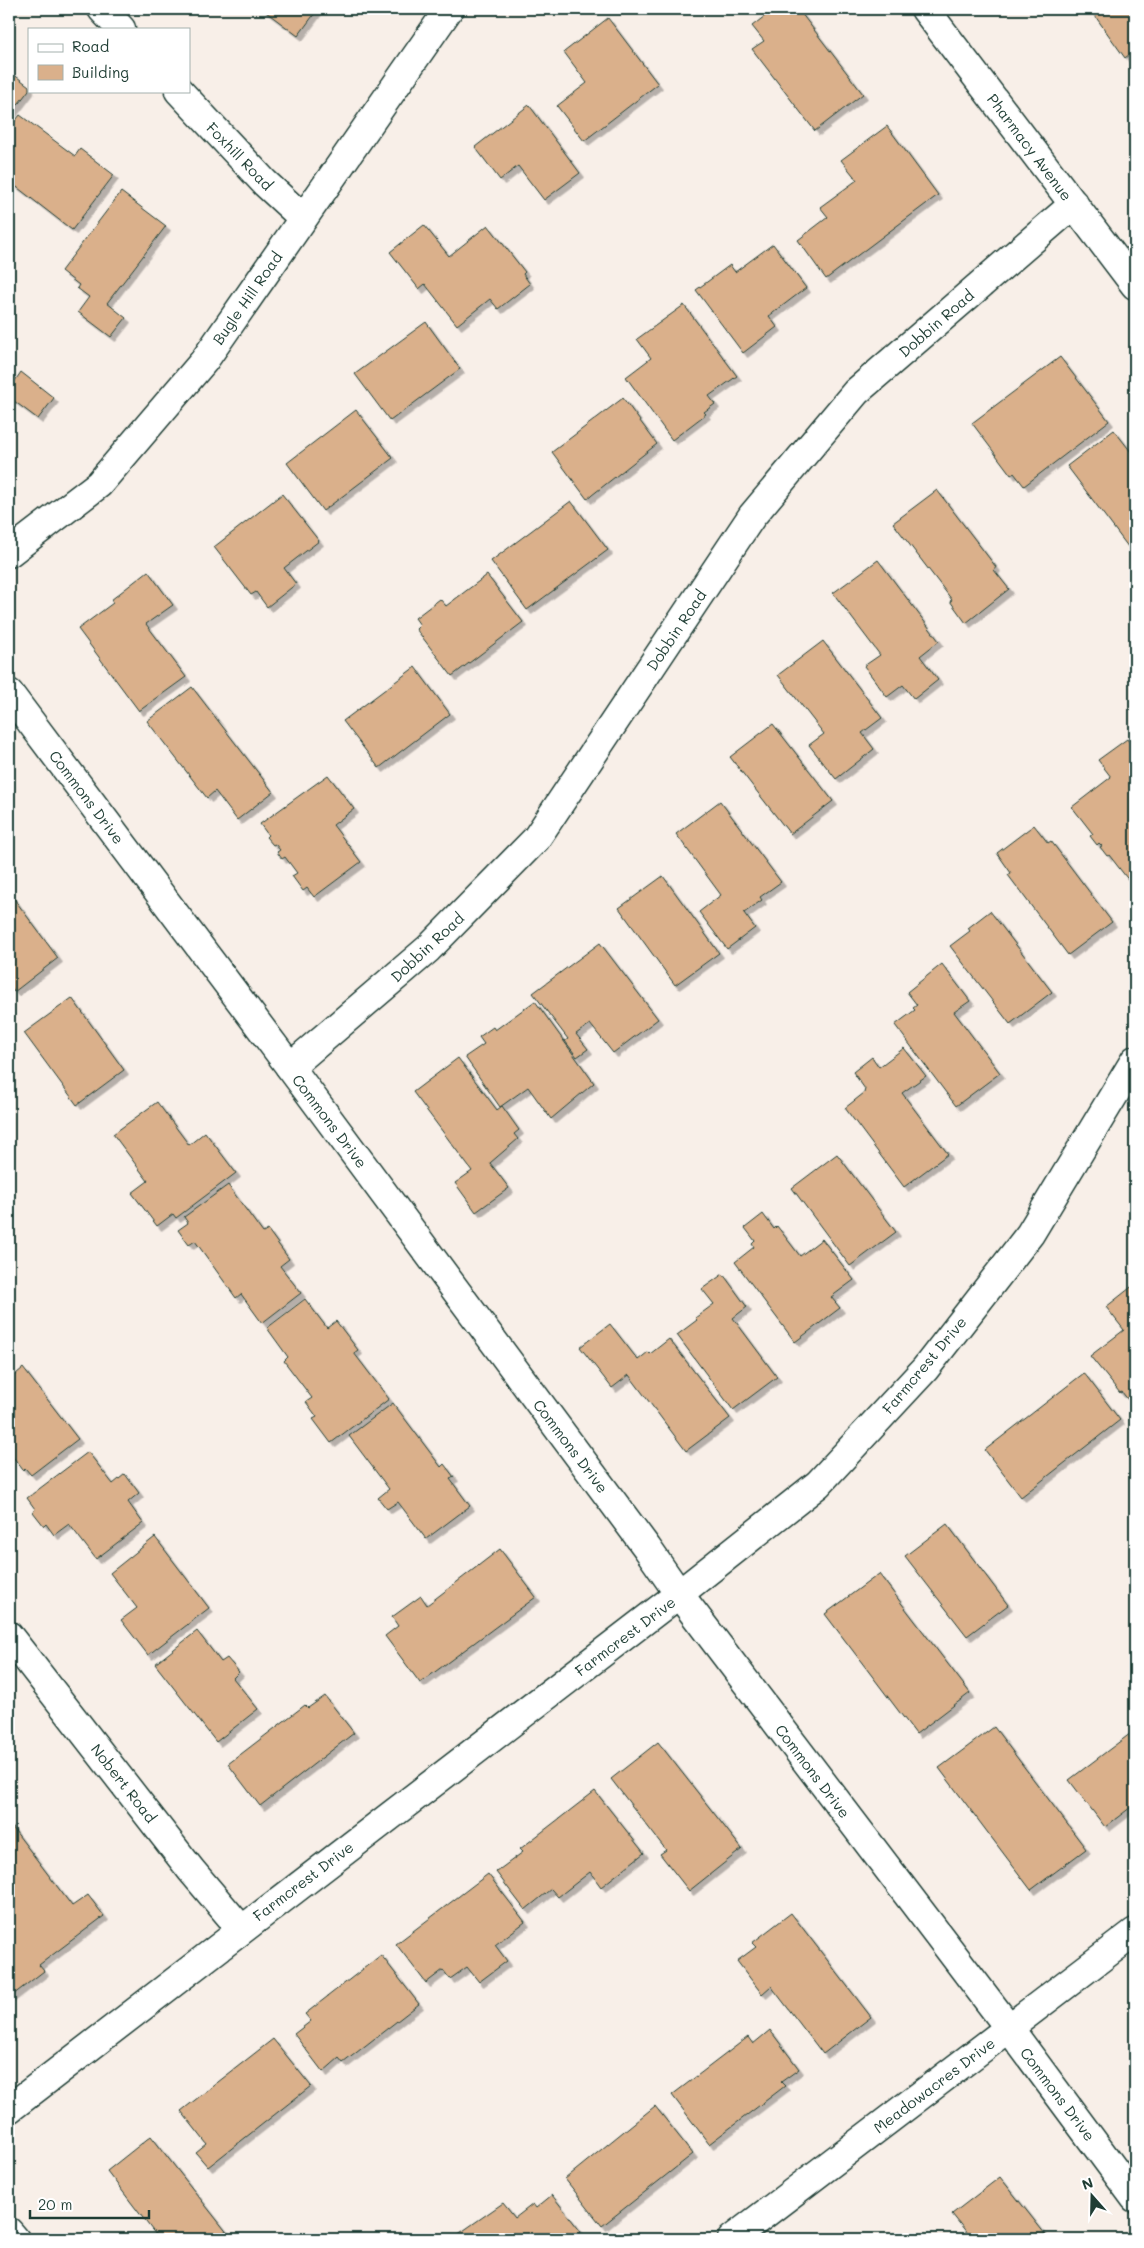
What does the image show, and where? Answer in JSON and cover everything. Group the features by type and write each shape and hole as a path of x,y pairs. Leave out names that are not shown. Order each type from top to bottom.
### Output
{"street":[{"path":"102,9 120,28"},
{"name":"Bugle Hill Road","path":"9,554 99,484 204,361 449,9"},
{"name":"Pharmacy Avenue","path":"925,9 1135,285"},
{"name":"Foxhill Road","path":"180,92 265,184 303,218"},
{"name":"Dobbin Road","path":"290,1066 428,949 536,840 752,516 856,392 1074,204"},
{"name":"Commons Drive","path":"9,693 290,1066 647,1548 679,1594 1009,2028 1135,2198"},
{"name":"Farmcrest Drive","path":"9,2109 679,1594 818,1484 925,1369 1030,1234 1135,1060"},
{"name":"Nobert Road","path":"9,1636 240,1930"},
{"name":"Meadowacres Drive","path":"732,2239 1135,1932"},
{"path":"9,2232 14,2239"}],"building":[{"path":"262,9 318,9 298,36"},
{"path":"774,9 798,9 863,94 815,131 752,49 764,41 752,26"},
{"path":"1090,9 1135,9 1135,50 1125,58"},
{"path":"608,18 658,84 584,141 557,106 587,83 564,52"},
{"path":"1135,64 1135,74 1130,68"},
{"path":"9,71 28,85 28,91 9,116"},
{"path":"529,105 580,173 544,200 518,166 500,180 475,147"},
{"path":"20,115 75,156 80,149 114,175 72,230 9,181 9,129"},
{"path":"887,126 938,195 826,279 798,240 828,217 820,207 857,180 841,160"},
{"path":"121,192 166,226 107,303 126,318 111,337 78,312 89,297 77,288 79,285 61,271"},
{"path":"424,225 449,256 488,225 525,272 523,274 530,284 498,309 490,299 457,325 425,284 419,289 390,252"},
{"path":"773,244 806,288 769,316 777,327 743,353 696,290 730,265 735,272"},
{"path":"684,305 737,376 709,396 715,404 704,412 706,414 672,440 626,377 651,358 637,339"},
{"path":"426,322 460,369 390,421 355,374"},
{"path":"1060,357 1109,421 1024,486 1014,473 1011,475 972,423"},
{"path":"21,372 54,398 38,419 9,399 9,387"},
{"path":"623,398 657,444 587,499 552,452"},
{"path":"356,410 393,458 323,511 287,463"},
{"path":"1114,430 1135,457 1135,556 1067,466"},
{"path":"937,490 996,567 994,570 1009,589 966,623 950,601 952,600 893,523"},
{"path":"282,494 319,541 284,568 296,584 267,607 256,592 251,595 214,547"},
{"path":"571,501 608,550 527,610 491,561"},
{"path":"878,560 939,641 920,656 938,680 914,699 903,685 887,697 864,666 880,655 833,593"},
{"path":"148,571 173,605 146,624 186,677 139,711 78,629 113,603 111,600"},
{"path":"487,575 523,622 452,676 416,629 420,625 415,618 440,599 446,606"},
{"path":"823,641 882,718 862,733 874,749 836,779 809,745 824,734 778,675"},
{"path":"415,667 450,714 379,768 343,721"},
{"path":"192,687 273,792 237,820 215,791 207,798 147,721"},
{"path":"773,724 833,801 790,834 730,757"},
{"path":"1127,739 1135,750 1135,787 1130,792 1135,799 1135,878 1130,882 1109,855 1107,856 1100,847 1102,846 1099,843 1097,845 1090,836 1093,834 1072,807 1111,777 1098,760"},
{"path":"328,775 354,809 333,825 361,862 314,897 307,888 303,891 292,876 297,873 285,857 282,859 277,852 280,850 266,837 268,835 260,824"},
{"path":"720,801 781,882 760,897 762,900 744,913 755,928 727,949 699,912 721,895 676,834"},
{"path":"1034,825 1048,843 1051,841 1112,922 1068,955 1008,875 1011,873 997,853"},
{"path":"663,876 719,953 675,985 619,908"},
{"path":"9,892 58,958 14,992 9,985"},
{"path":"990,911 1052,992 1010,1024 950,946 970,931 968,928"},
{"path":"600,943 658,1019 613,1053 590,1024 576,1034 588,1049 577,1057 565,1041 568,1039 533,993"},
{"path":"942,964 970,1001 954,1012 1000,1073 956,1106 895,1025 915,1010 913,1008 917,1005 907,992"},
{"path":"72,998 124,1070 77,1105 24,1033"},
{"path":"535,1001 594,1083 551,1119 528,1087 500,1107 465,1057 484,1044 479,1037 493,1027 495,1030"},
{"path":"904,1048 926,1076 902,1093 948,1154 904,1187 845,1108 864,1093 865,1089 853,1072 872,1057 879,1067"},
{"path":"458,1058 497,1110 502,1106 519,1130 514,1134 518,1139 490,1163 509,1188 476,1212 455,1183 472,1171 413,1092"},
{"path":"157,1102 189,1145 205,1132 236,1173 176,1218 173,1214 157,1226 132,1193 148,1181 113,1134"},
{"path":"837,1154 896,1232 850,1266 792,1188"},
{"path":"228,1185 263,1233 268,1230 289,1259 280,1266 301,1293 262,1323 241,1294 236,1298 195,1241 189,1245 178,1230 188,1223 184,1217"},
{"path":"763,1214 774,1229 777,1226 800,1256 822,1239 854,1280 831,1297 840,1308 795,1342 735,1262 754,1247 752,1244 755,1241 745,1228"},
{"path":"723,1274 747,1307 733,1318 777,1377 733,1410 677,1335 714,1304 702,1289"},
{"path":"1135,1284 1135,1409 1090,1356 1124,1330 1106,1307"},
{"path":"305,1299 327,1328 336,1321 358,1350 354,1353 389,1399 331,1443 313,1419 317,1417 306,1402 312,1398 284,1361 288,1357 267,1328"},
{"path":"610,1324 638,1360 648,1352 650,1354 669,1339 730,1418 686,1451 629,1375 612,1388 580,1347"},
{"path":"23,1368 78,1439 31,1475 25,1468 23,1470 10,1453 12,1451 9,1447 9,1380"},
{"path":"1084,1373 1120,1420 1021,1497 985,1450"},
{"path":"393,1403 441,1467 444,1464 454,1477 450,1479 470,1506 426,1539 398,1502 387,1509 378,1498 389,1489 349,1436"},
{"path":"88,1452 113,1484 125,1474 139,1493 128,1502 143,1523 96,1559 69,1524 54,1535 46,1524 44,1526 33,1512 35,1509 27,1498"},
{"path":"947,1524 1008,1605 967,1636 905,1556"},
{"path":"155,1537 209,1608 148,1655 121,1620 137,1608 110,1573"},
{"path":"500,1549 536,1597 420,1683 385,1636 398,1626 392,1617 421,1596 427,1605"},
{"path":"879,1574 970,1693 916,1734 825,1614"},
{"path":"197,1631 221,1662 227,1658 239,1672 233,1678 258,1709 216,1742 155,1664"},
{"path":"325,1696 354,1733 260,1806 228,1764 305,1705 308,1708"},
{"path":"994,1727 1086,1849 1031,1890 939,1768"},
{"path":"1135,1730 1135,1804 1105,1827 1069,1780"},
{"path":"658,1742 742,1849 689,1891 660,1854 666,1850 611,1779"},
{"path":"595,1791 644,1853 601,1887 590,1872 558,1897 551,1889 525,1910 496,1872 523,1852 520,1849"},
{"path":"9,1823 72,1906 88,1895 104,1916 39,1965 44,1971 9,1998"},
{"path":"488,1874 525,1922 495,1945 507,1961 479,1982 467,1967 450,1979 443,1970 426,1983 396,1944"},
{"path":"791,1913 871,2017 823,2054 771,1986 762,1994 737,1961 756,1947 752,1943"},
{"path":"381,1955 419,2004 343,2063 339,2058 323,2072 294,2034 311,2021 305,2014"},
{"path":"770,2030 799,2069 781,2082 785,2086 709,2144 672,2095 748,2037 753,2044"},
{"path":"273,2039 311,2086 208,2167 196,2153 207,2144 181,2111"},
{"path":"655,2106 693,2154 602,2226 565,2179"},
{"path":"151,2136 232,2239 159,2239 107,2171"},
{"path":"1000,2177 1049,2239 972,2239 952,2214"},
{"path":"552,2195 581,2232 571,2239 460,2239 457,2235 503,2203 515,2218 533,2204 536,2208"}]}
